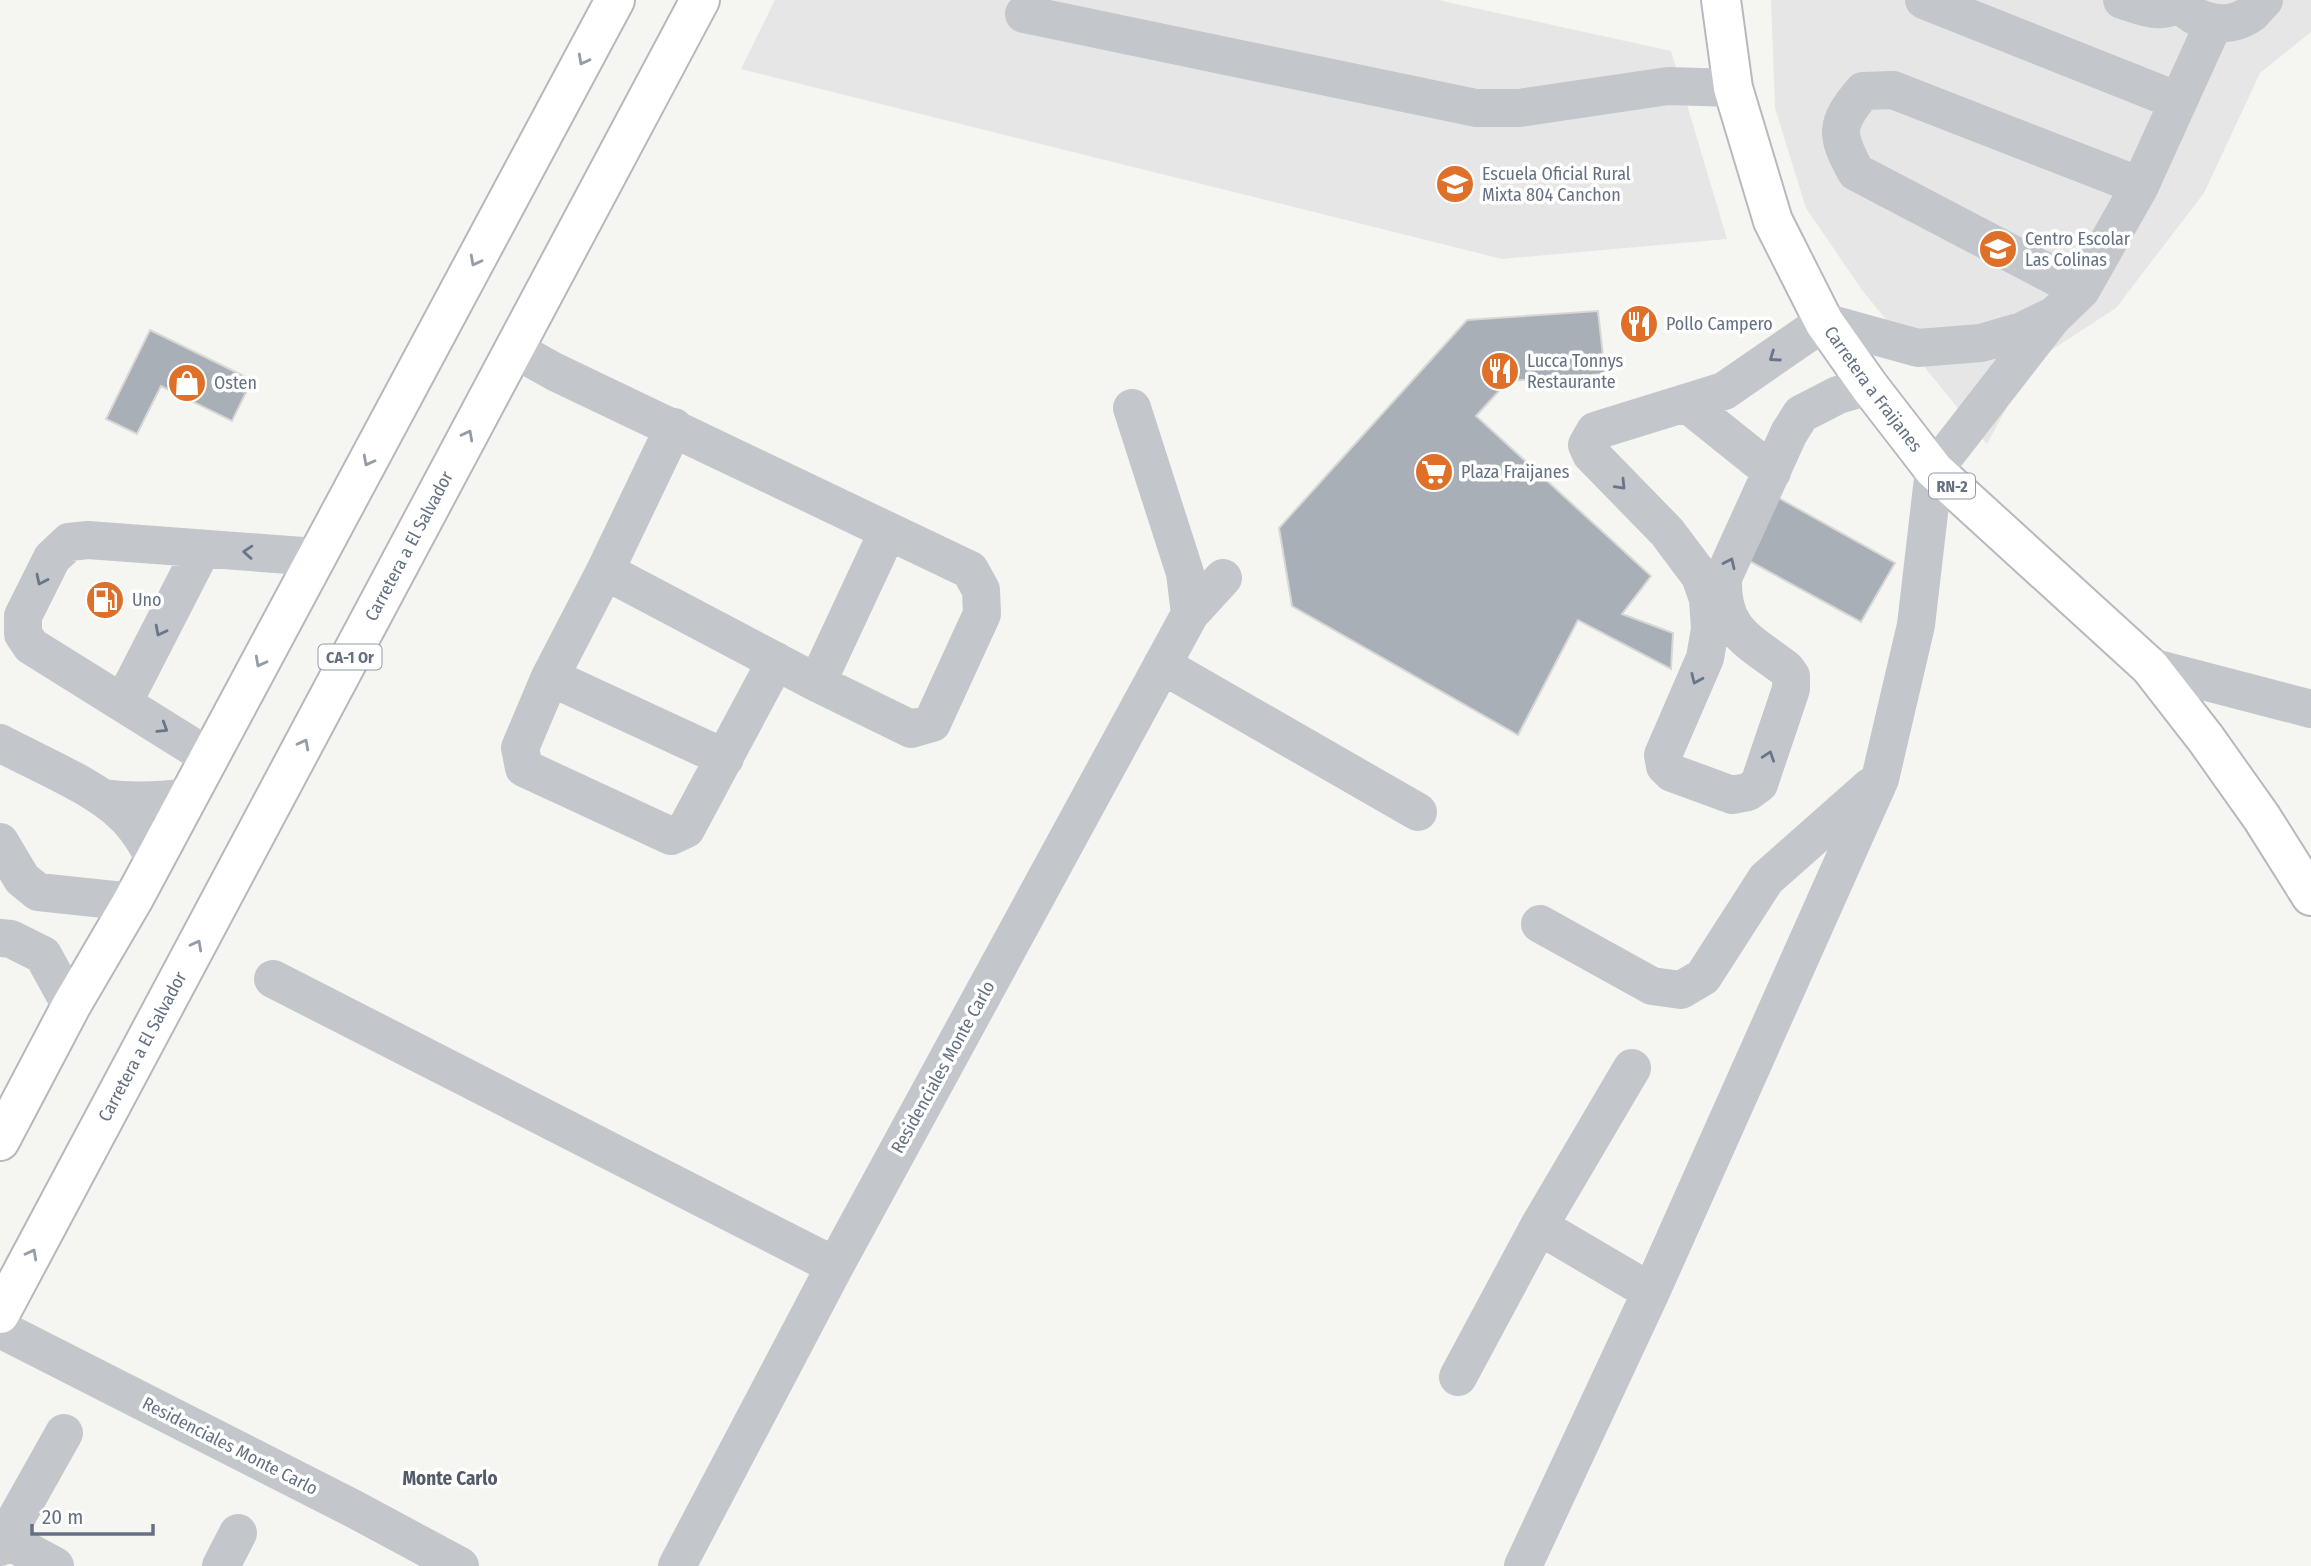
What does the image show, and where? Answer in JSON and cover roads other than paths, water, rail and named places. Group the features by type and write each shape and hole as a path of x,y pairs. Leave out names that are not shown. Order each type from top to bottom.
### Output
{"main road":[{"path":"0,1141 71,1006 133,900 615,0"},
{"name":"Carretera a El Salvador","path":"0,1314 700,0"},
{"name":"Carretera a Fraijanes","path":"1721,0 1733,88 1773,221 1824,322 1934,470 2150,667 2262,818 2311,896"}],"street":[{"path":"1924,0 2178,101"},
{"path":"2122,0 2164,10 2179,2 2196,17 2214,23 2234,22 2252,13 2264,0"},
{"path":"1024,14 1476,108 1519,108 1668,86 1733,88"},
{"path":"1523,1566 1651,1292 1880,779 1916,625 1934,470 2068,302 2140,186 2214,23"},
{"path":"2068,302 1856,172 1844,151 1840,129 1848,108 1863,91 1893,90 2140,186"},
{"path":"1869,386 1838,395 1801,414 1789,433 1723,578 1722,593 1726,615 1736,631 1786,669 1791,676 1791,689 1759,784 1748,792 1732,795 1672,773 1665,766 1662,755 1705,658 1710,629 1708,599 1700,576 1667,532 1591,454 1587,445 1595,431 1724,391 1824,322 1918,348 1981,343 2022,331 2068,302"},
{"path":"514,349 555,372 970,570 981,590 982,614 932,723 911,729 817,683 605,571"},
{"path":"1686,403 1772,472"},
{"path":"1132,408 1185,573 1190,614"},
{"path":"674,427 605,571 550,677 520,748 524,768 671,836 686,829 776,661"},
{"path":"817,683 888,531"},
{"path":"209,757 31,646 23,634 23,615 52,558 69,542 88,540 316,557"},
{"path":"123,703 202,549"},
{"name":"Residenciales Monte Carlo","path":"677,1566 835,1266 1190,614 1223,578"},
{"path":"1162,665 1418,811"},
{"path":"2150,667 2311,709"},
{"path":"550,677 725,758"},
{"path":"0,743 103,798 124,815 141,835 155,859"},
{"path":"1540,924 1652,986 1681,990 1703,977 1766,879 1880,779"},
{"path":"103,798 131,802 187,797"},
{"path":"0,842 22,879 38,892 133,900"},
{"path":"38,892 4,946 43,955 71,1006"},
{"path":"274,979 835,1266"},
{"path":"1458,1377 1539,1226 1632,1068"},
{"path":"1539,1226 1651,1292"},
{"name":"Residenciales Monte Carlo","path":"0,1329 354,1509 460,1566"},
{"path":"55,1566 7,1522 64,1433"},
{"path":"221,1566 238,1533"}],"place":[{"name":"Escuela Oficial Rural Mixta 804 Canchon","path":"1455,184"},
{"name":"Centro Escolar Las Colinas","path":"1998,249"},
{"name":"Pollo Campero","path":"1639,324"},
{"name":"Lucca Tonnys Restaurante","path":"1500,371"},
{"name":"Osten","path":"187,383"},
{"name":"Plaza Fraijanes","path":"1434,472"},
{"name":"Uno","path":"105,600"}],"district":[{"name":"Monte Carlo","path":"450,1478"}]}
